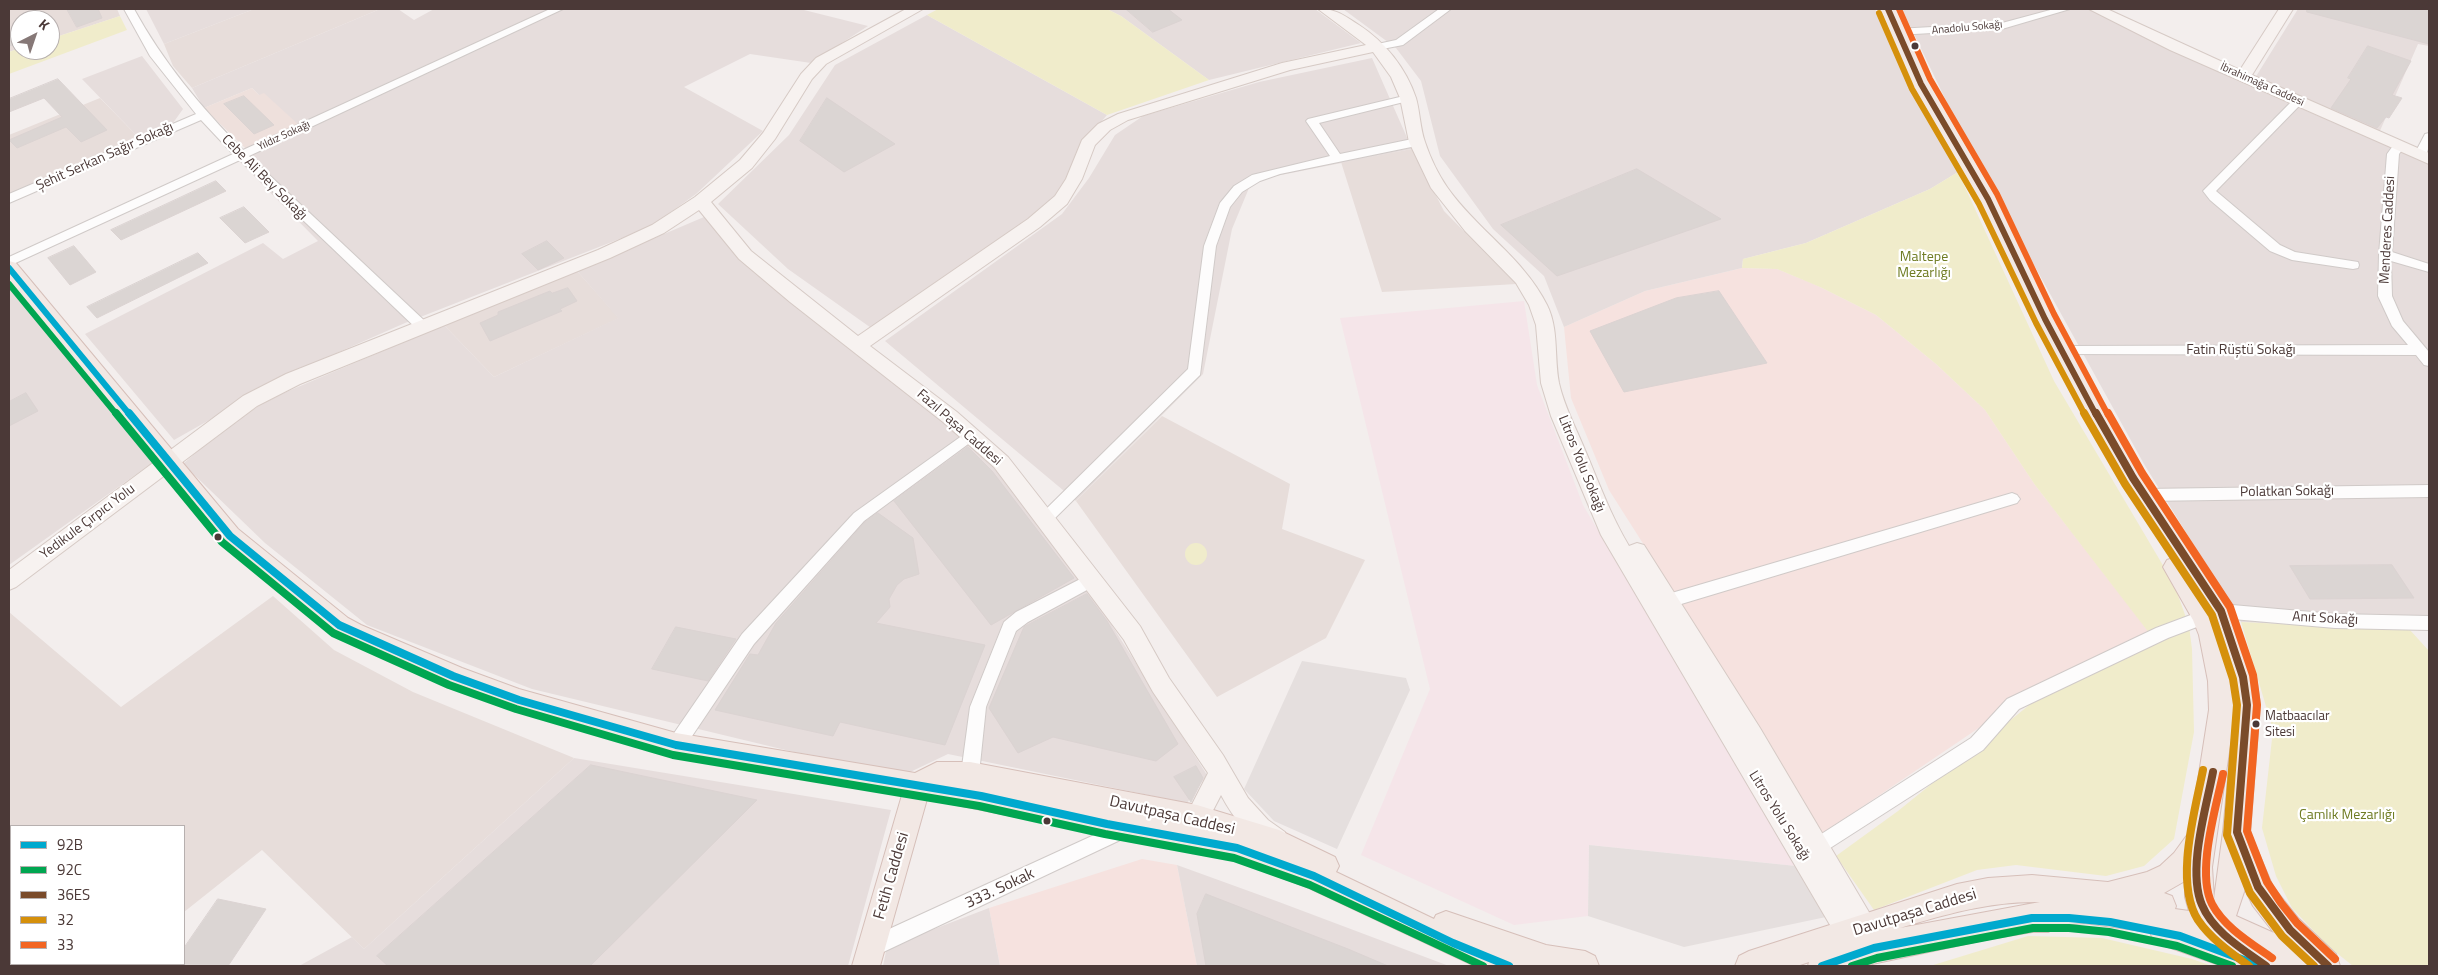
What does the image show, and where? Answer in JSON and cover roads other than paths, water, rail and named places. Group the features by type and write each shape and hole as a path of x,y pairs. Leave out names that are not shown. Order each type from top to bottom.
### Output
{"main road":[{"name":"Yedikule Çırpıcı Yolu","path":"9,581 250,401 293,379 651,232 701,201 746,164 769,136 806,77 821,61 916,9"},
{"name":"Litros Yolu Sokağı","path":"1325,9 1382,47 1399,77 1408,98 1417,142 1430,171 1451,205 1536,292"},
{"name":"Litros Yolu Sokağı","path":"1334,9 1382,47 1413,87 1427,144 1449,188 1536,292 1555,327 1561,382 1571,415 1622,526 1661,604 1863,946"},
{"path":"1888,9 1912,65 1943,124 1947,139 1983,199 2056,350 2090,428 2212,614 2222,710 2197,884 2201,905 2213,921 2266,966"},
{"name":"İbrahimağa Caddesi","path":"2096,9 2243,77 2425,157"},
{"path":"2243,77 2286,9"},
{"path":"857,346 1048,212 1060,200 1074,178 1088,143 1104,127 1124,117 1287,66 1382,47"},
{"name":"Fazıl Paşa Caddesi","path":"701,201 745,255 970,435 1001,462 1132,633 1161,685 1215,762 1220,774 1240,806 1259,828 1279,843"},
{"name":"Davutpaşa Caddesi","path":"9,268 167,462 230,536 339,625 453,676 519,700 676,745 918,785 1237,848 1314,876 1453,943 1509,966"},
{"path":"2032,918 2062,911 2084,909 2118,912 2178,925 2213,921 2221,915 2226,907 2232,881 2247,705 2243,677 2212,614 2144,495 2056,350"},
{"name":"Litros Yolu Sokağı","path":"1661,604 1752,735 1818,846 1863,946"},
{"name":"Davutpaşa Caddesi","path":"918,785 937,774 970,774 1197,818 1279,843 1450,927 1546,959 1585,966"},
{"path":"1035,808 1064,804 1181,822 1197,818 1220,774"},
{"name":"Fetih Caddesi","path":"868,957 918,785"},
{"path":"2237,832 2258,887 2296,937 2328,966"},
{"path":"2108,894 2154,883 2167,877 2177,869 2203,836"},
{"name":"Davutpaşa Caddesi","path":"1822,966 1863,946 1939,904 1989,892 2028,889 2082,890 2177,909 2213,921 2313,966"},
{"name":"Davutpaşa Caddesi","path":"1749,966 2032,918 2069,918 2110,922 2167,933 2260,966"}],"street":[{"name":"Cebe Ali Bey Sokağı","path":"129,9 164,70 201,116 306,219 423,327"},
{"name":"Yıldız Sokağı","path":"9,262 558,9"},
{"path":"1382,47 1406,40 1446,9"},
{"name":"Anadolu Sokağı","path":"1897,32 2002,26 2066,9"},
{"path":"1338,160 1312,121 1408,98"},
{"path":"2298,101 2209,191 2275,248 2292,256 2353,265"},
{"name":"Şehit Serkan Sağır Sokağı","path":"9,199 201,116"},
{"path":"2425,157 2429,136"},
{"path":"1045,519 1195,371 1210,246 1224,206 1238,189 1256,178 1278,171 1417,142"},
{"name":"Menderes Caddesi","path":"2399,146 2393,154 2385,254 2385,296 2397,323 2424,356"},
{"path":"2385,254 2429,268"},
{"name":"Fatin Rüştü Sokağı","path":"2056,350 2424,356"},
{"path":"676,745 748,639 859,516 970,435"},
{"name":"Polatkan Sokağı","path":"2144,495 2429,490"},
{"path":"1661,604 2012,499"},
{"path":"970,774 978,707 1010,627 1022,617 1092,579"},
{"path":"1818,846 1977,744 2013,704 2162,634 2212,614"},
{"name":"Anıt Sokağı","path":"2212,614 2335,621 2429,623"},
{"name":"333. Sokak","path":"868,957 1002,888 1129,827"}],"place":[{"name":"Matbaacılar Sitesi","path":"2256,724"}],"park label":[{"name":"Maltepe Mezarlığı","path":"1924,266"},
{"name":"Çamlık Mezarlığı","path":"2347,816"}]}
